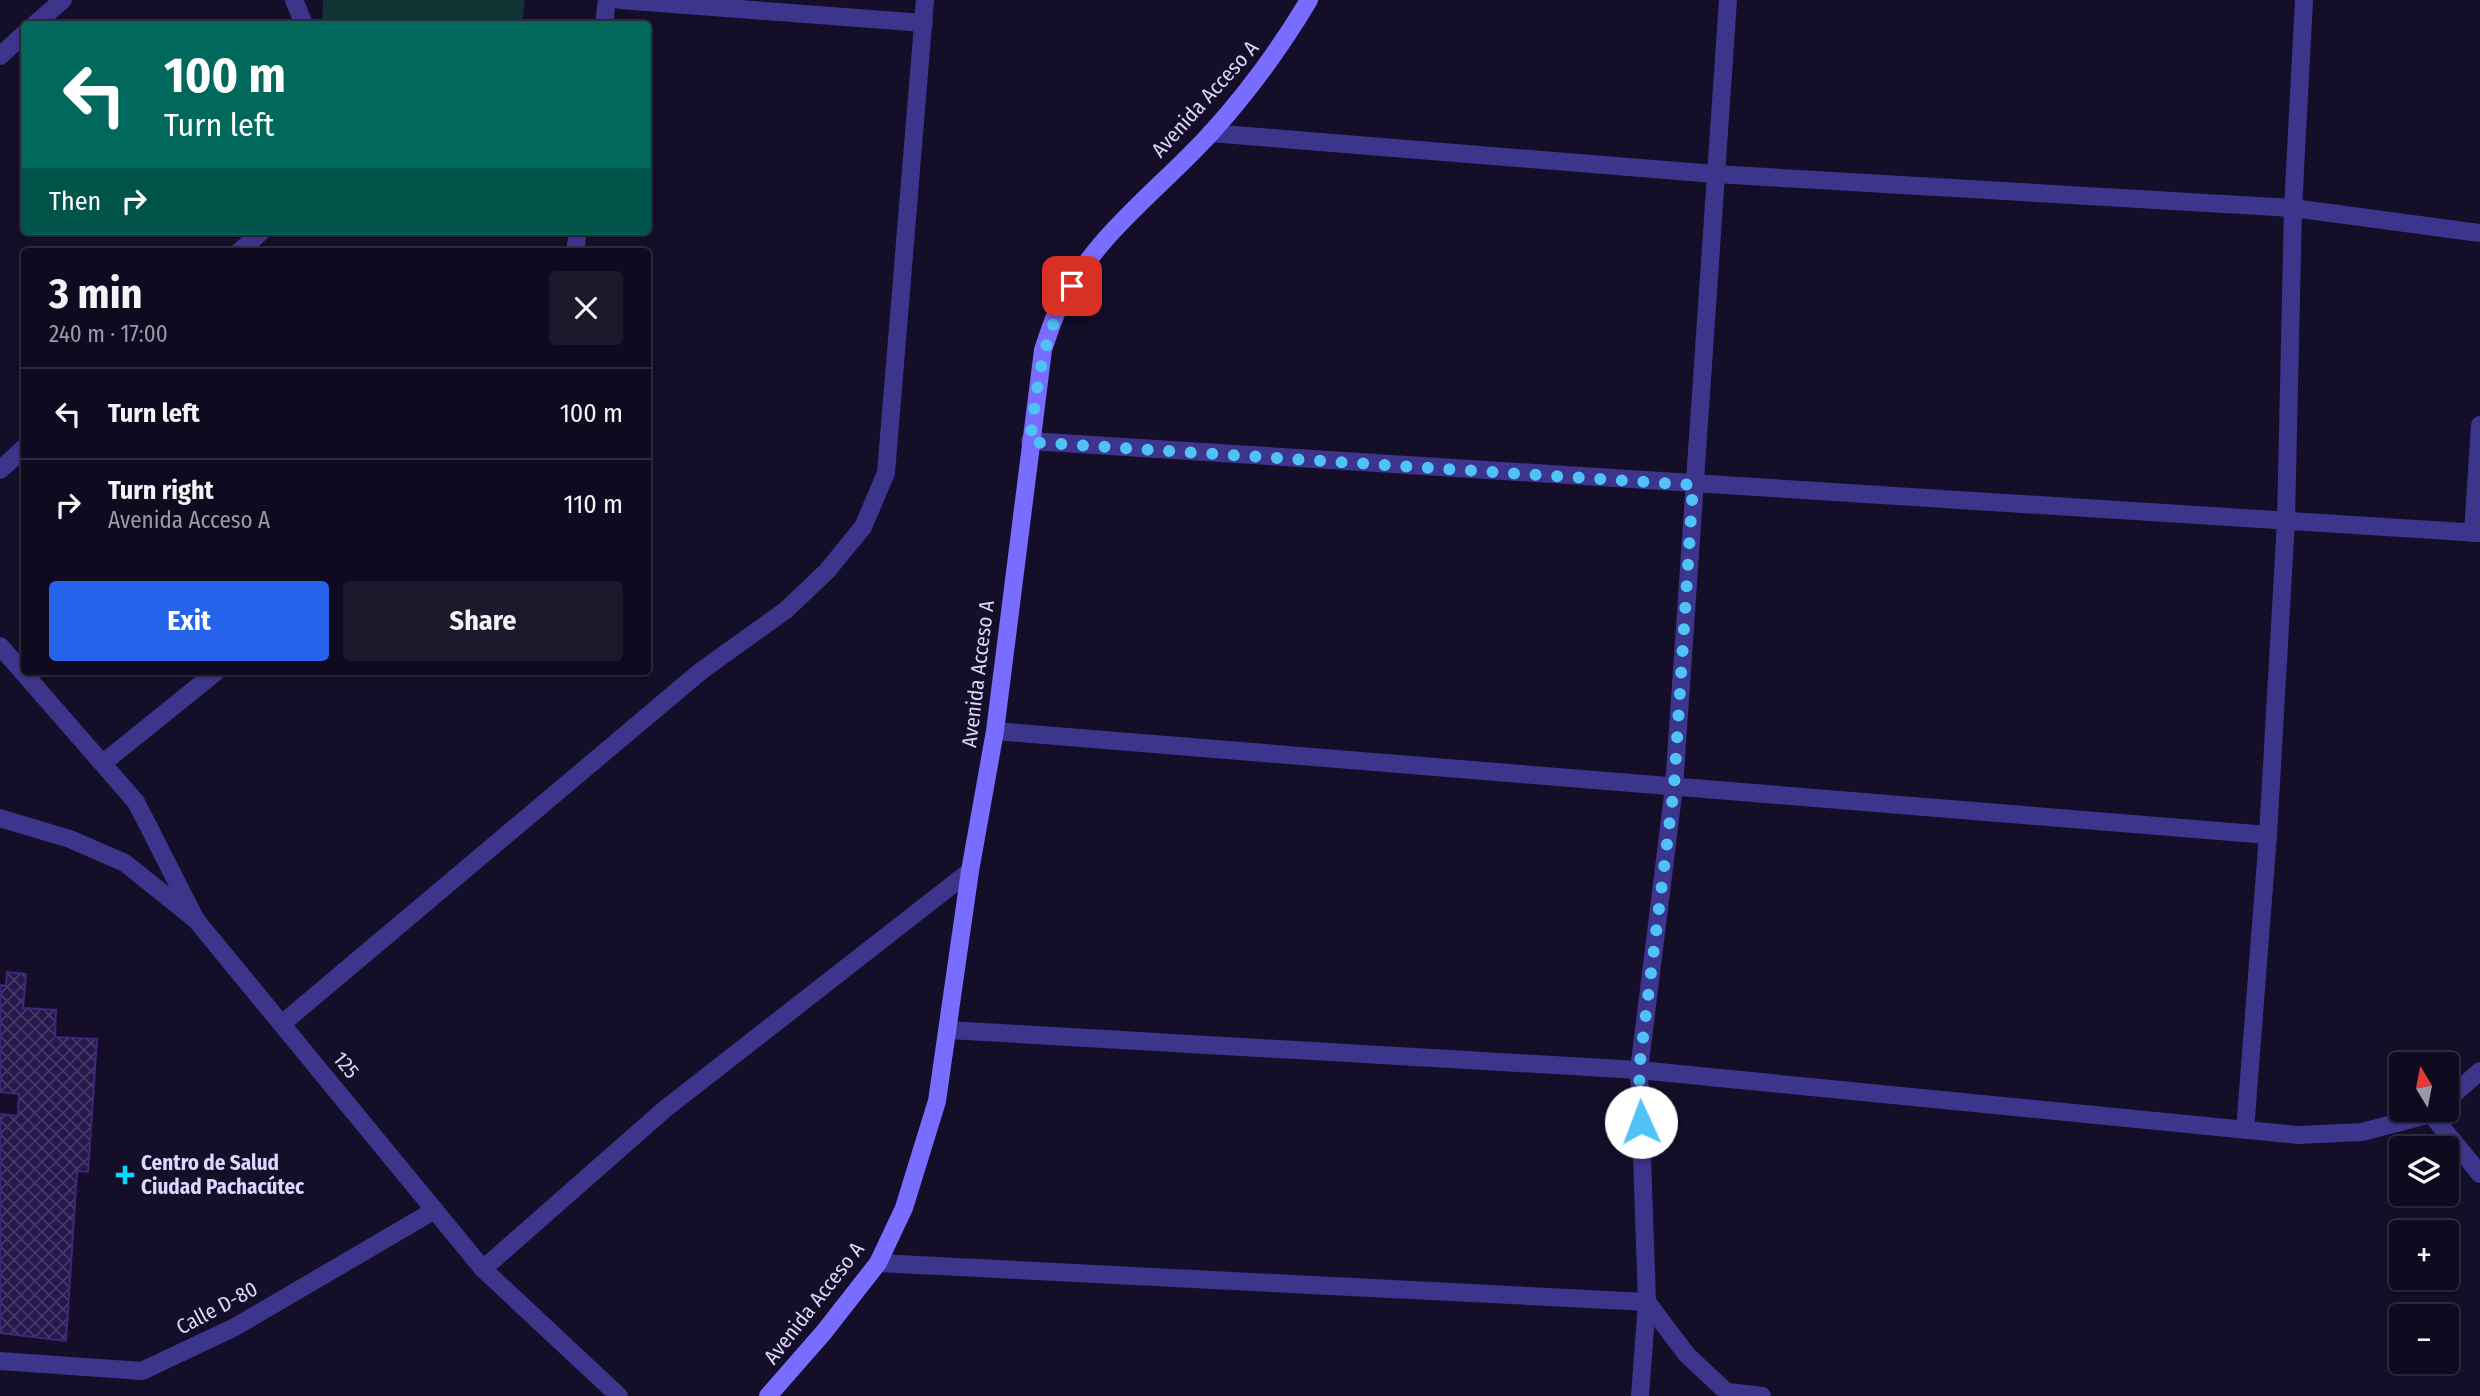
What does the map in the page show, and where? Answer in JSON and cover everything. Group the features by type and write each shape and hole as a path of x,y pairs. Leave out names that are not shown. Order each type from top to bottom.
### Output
{"main road":[{"name":"Avenida Acceso A","path":"768,1396 824,1332 878,1263 904,1208 922,1158 937,1101 970,871 995,731 1043,350 1059,306 1084,266 1122,219 1210,133 1279,51 1309,0"}],"street":[{"path":"38,21 62,0"},
{"path":"294,0 303,21"},
{"path":"604,21 607,0"},
{"path":"620,0 924,23"},
{"path":"283,1023 701,671 786,610 827,571 863,527 886,473 925,0"},
{"path":"1640,1396 1647,1302 1639,1070 1674,787 1728,0"},
{"path":"2245,1130 2268,835 2286,521 2293,208 2304,0"},
{"path":"0,56 21,37"},
{"path":"1210,133 1715,174 2293,208 2480,233"},
{"path":"243,248 258,235"},
{"path":"1030,442 2477,533 2480,425"},
{"path":"0,470 21,451"},
{"path":"0,646 21,670"},
{"path":"26,675 136,802 197,920"},
{"path":"103,763 212,675"},
{"path":"995,731 2268,835"},
{"name":"125","path":"0,818 69,839 125,863 197,920 483,1269 619,1396"},
{"path":"483,1269 666,1109 970,871"},
{"path":"949,1030 1639,1070 2298,1135 2362,1132 2398,1122"},
{"path":"2459,1090 2480,1071"},
{"path":"2441,1122 2480,1174"},
{"name":"Calle D-80","path":"0,1361 142,1371 234,1327 435,1210"},
{"path":"878,1263 1647,1302 1688,1355 1729,1394 1762,1396"}],"green space":[{"path":"323,0 525,0 522,21 322,21"}],"building":[{"path":"7,972 26,974 23,1008 56,1010 55,1037 97,1039 88,1172 77,1171 66,1341 0,1333 0,1114 18,1116 19,1094 0,1092 0,985 6,986"}],"place":[{"name":"Centro de Salud Ciudad Pachacútec","path":"125,1175"}],"route":[{"path":"1072,286 1059,306 1043,350 1030,442 1693,485 1674,787 1639,1070 1641,1122"}]}
